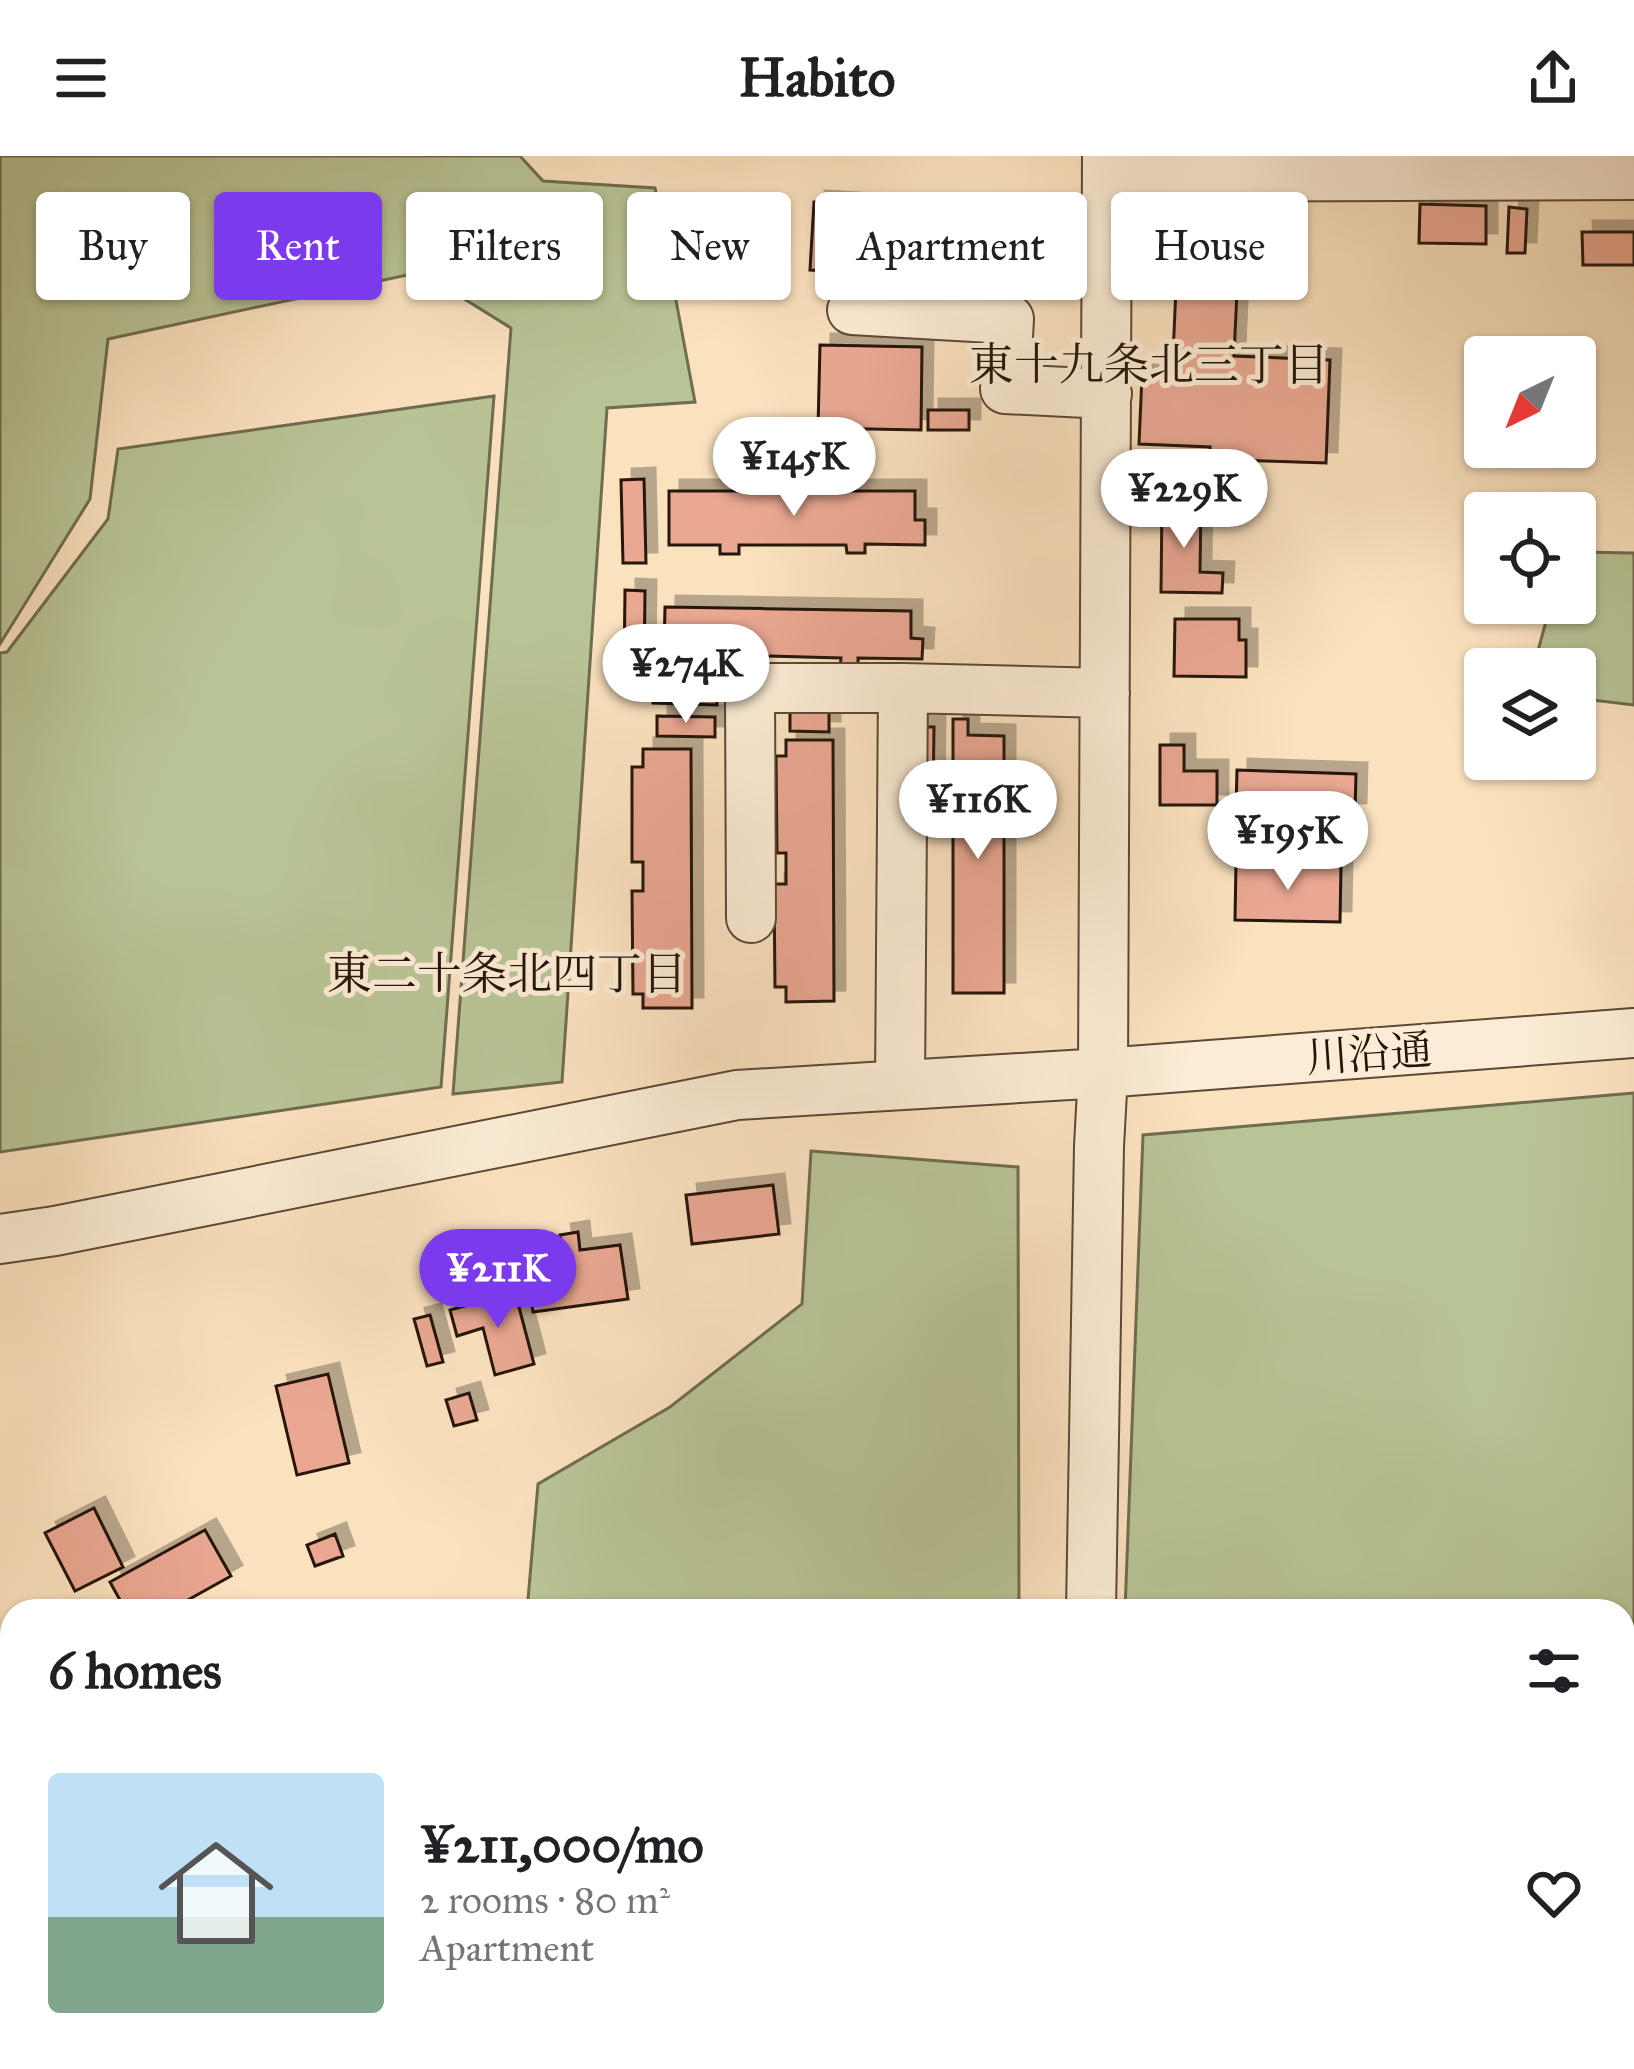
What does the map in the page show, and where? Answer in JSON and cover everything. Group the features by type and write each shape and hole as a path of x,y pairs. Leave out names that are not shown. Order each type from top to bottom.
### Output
{"street":[{"path":"1091,1599 1103,1073 1107,166 1401,166 1634,175"},
{"path":"851,310 1009,319 1005,388 1106,394"},
{"path":"751,918 750,688 1105,693"},
{"path":"900,1085 903,688"},
{"name":"川沿通","path":"0,1239 737,1095 1634,1033"}],"green space":[{"path":"0,156 520,156 543,181 655,188 656,192 627,192 627,300 676,300 695,402 607,408 562,1082 453,1094 511,328 466,300 603,300 603,192 406,192 406,275 382,280 382,192 214,192 214,300 290,300 108,339 90,499 0,644"},
{"path":"494,396 441,1087 0,1152 0,653 7,652 108,519 118,449"},
{"path":"1596,552 1634,553 1634,705 1596,700 1596,648 1539,648 1545,624 1596,624"},
{"path":"1634,1093 1634,1599 1125,1599 1143,1135"},
{"path":"811,1151 1018,1167 1019,1599 528,1599 538,1484 670,1407 802,1304"}],"building":[{"path":"814,202 815,202 815,270 810,270"},
{"path":"1420,204 1486,206 1486,244 1419,243"},
{"path":"1509,207 1527,209 1525,253 1507,253"},
{"path":"1582,232 1634,232 1634,265 1583,265"},
{"path":"1175,300 1237,300 1234,356 1330,360 1326,463 1209,459 1210,447 1139,444 1142,376 1172,378"},
{"path":"820,345 922,347 921,430 818,428"},
{"path":"928,410 969,410 969,430 928,430"},
{"path":"644,479 646,563 623,563 621,480"},
{"path":"669,491 915,491 915,520 925,520 925,545 865,544 865,553 847,553 846,545 739,545 739,554 720,554 720,545 669,545"},
{"path":"1162,502 1201,503 1200,572 1223,573 1222,593 1161,592"},
{"path":"625,590 645,591 644,675 624,675"},
{"path":"665,607 911,611 911,638 923,639 922,659 858,658 858,668 840,668 841,658 735,655 735,666 717,666 717,655 664,654"},
{"path":"1175,619 1239,619 1239,640 1246,640 1246,677 1174,676"},
{"path":"653,684 717,686 717,705 653,703"},
{"path":"790,712 829,712 829,732 790,731"},
{"path":"657,716 715,717 715,737 657,736"},
{"path":"953,719 968,719 968,735 1004,736 1004,993 953,993"},
{"path":"915,727 934,727 933,802 915,802"},
{"path":"786,740 833,740 834,1001 786,1002 786,987 775,987 774,884 786,884 786,853 777,853 776,756 786,756"},
{"path":"1160,745 1184,745 1184,771 1217,771 1217,805 1160,805"},
{"path":"643,749 691,749 692,1008 643,1008 643,994 633,994 632,891 643,891 643,862 632,862 632,767 643,767"},
{"path":"1237,770 1356,774 1355,814 1236,810"},
{"path":"1236,864 1341,866 1340,922 1235,920"},
{"path":"773,1185 779,1234 692,1244 686,1195"},
{"path":"578,1232 580,1250 620,1245 628,1299 533,1312 525,1258 563,1253 560,1235"},
{"path":"515,1292 534,1364 495,1375 483,1328 457,1336 450,1310"},
{"path":"430,1315 443,1362 427,1366 414,1319"},
{"path":"328,1374 349,1463 297,1475 276,1386"},
{"path":"469,1393 477,1420 454,1426 446,1400"},
{"path":"94,1508 123,1567 75,1591 45,1533"},
{"path":"205,1530 231,1576 190,1599 119,1599 110,1582"},
{"path":"335,1534 343,1556 315,1566 307,1545"}],"district":[{"name":"東十九条北三丁目","path":"1149,364"},
{"name":"東二十条北四丁目","path":"507,973"}]}
